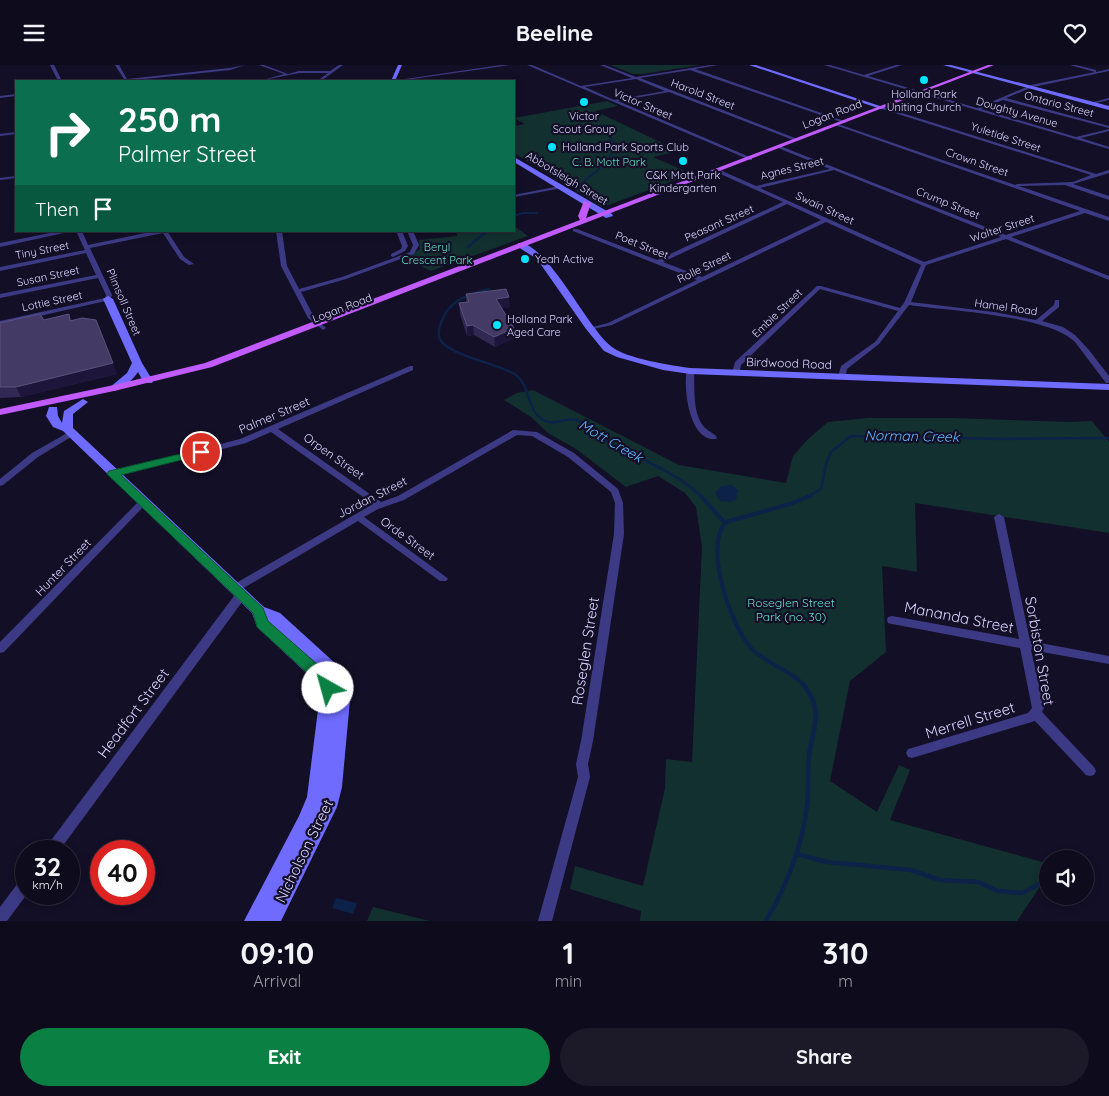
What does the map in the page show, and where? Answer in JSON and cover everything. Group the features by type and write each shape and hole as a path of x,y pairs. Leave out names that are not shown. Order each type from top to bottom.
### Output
{"main road":[{"name":"Logan Road","path":"0,412 83,403 196,377 584,221 676,190 681,186 718,171 992,65"},
{"path":"986,67 989,72 988,76"},
{"path":"584,221 582,216 587,203"},
{"name":"Logan Road","path":"524,246 575,230 606,215"},
{"name":"Logan Road","path":"0,419 114,388 203,367 320,326"},
{"path":"148,381 156,383 196,377"}],"street":[{"path":"52,65 60,80"},
{"path":"117,65 126,80 222,70 243,65"},
{"path":"261,65 286,74"},
{"path":"320,80 341,65"},
{"path":"325,80 345,65"},
{"path":"393,80 400,65"},
{"path":"463,65 474,70"},
{"path":"400,80 508,65"},
{"name":"Victor Street","path":"529,65 750,159"},
{"name":"Harold Street","path":"602,65 798,140"},
{"path":"581,87 716,65"},
{"path":"752,65 883,107"},
{"name":"Doughty Avenue","path":"826,65 1109,148"},
{"path":"864,76 900,65"},
{"path":"945,65 1109,108"},
{"path":"1072,65 1097,72"},
{"path":"690,69 845,122"},
{"path":"978,109 1029,87 1109,70"},
{"path":"265,80 306,71 329,72"},
{"path":"613,101 670,91"},
{"path":"0,97 15,95"},
{"name":"Ontario Street","path":"1004,99 1109,128"},
{"path":"1092,103 1109,99"},
{"name":"Yuletide Street","path":"883,107 1095,175"},
{"name":"Crown Street","path":"837,125 1109,219"},
{"path":"0,126 2,135 15,133"},
{"path":"1078,138 1109,128"},
{"name":"Crump Street","path":"780,147 1109,278"},
{"name":"Abbotsleigh Street","path":"515,160 606,215"},
{"name":"Agnes Street","path":"755,188 834,169"},
{"name":"Swain Street","path":"718,171 924,264"},
{"path":"1015,186 1066,184 1109,171"},
{"path":"0,179 15,177"},
{"path":"1066,184 1109,198"},
{"path":"515,196 560,187"},
{"name":"Peasant Street","path":"658,262 788,202"},
{"name":"Walter Street","path":"924,264 1085,211"},
{"name":"Rolle Street","path":"591,329 610,324 825,219"},
{"name":"Poet Street","path":"575,230 701,279"},
{"path":"0,245 65,232"},
{"name":"Plimsoll Street","path":"80,232 137,363 148,381"},
{"name":"Tiny Street","path":"0,269 160,232"},
{"path":"165,232 182,259 191,264"},
{"path":"278,232 284,266 311,318 320,326"},
{"path":"336,279 340,275 403,250 405,246 399,232"},
{"path":"297,291 412,253 416,245 410,232"},
{"name":"Birdwood Road","path":"524,246 540,257 604,345 616,353 667,368 736,373 1109,387"},
{"path":"842,377 844,368 877,343 901,310 924,264"},
{"name":"Susan Street","path":"0,296 99,276"},
{"name":"Embie Street","path":"736,373 738,364 819,287 901,310"},
{"name":"Lottie Street","path":"0,323 108,299"},
{"path":"1039,321 1039,319 1057,306 1057,301"},
{"name":"Hamel Road","path":"906,303 1039,321 1072,335 1109,381"},
{"path":"114,388 131,375 137,363"},
{"name":"Palmer Street","path":"113,474 238,443 410,368"},
{"path":"690,371 694,420 702,431 713,437"},
{"path":"0,483 68,431 68,413 83,403"},
{"name":"Nicholson Street","path":"54,405 52,417 56,424 68,431 259,611 274,617 341,678 343,689 333,787 328,807 270,921"},
{"name":"Orpen Street","path":"273,429 380,505"},
{"name":"Jordan Street","path":"238,592 358,517 380,505 401,498 510,434 523,431"},
{"name":"Roseglen Street","path":"523,431 534,434 571,455 615,491 619,503 620,519 618,545 583,759 584,777 545,921"},
{"name":"Hunter Street","path":"0,649 143,502"},
{"name":"Orde Street","path":"358,517 443,579"},
{"name":"Sorbiston Street","path":"999,517 1038,708 1035,713 1090,771"},
{"name":"Headfort Street","path":"59,840 238,592"},
{"name":"Nicholson Street","path":"254,921 307,820 316,797 328,694 325,682 321,677 262,623 259,611"},
{"name":"Mananda Street","path":"892,620 1109,660"},
{"name":"Merrell Street","path":"912,753 1032,717 1035,713"},
{"path":"0,919 15,899"}],"green space":[{"path":"610,65 700,65 633,74"},
{"name":"C. B. Mott Park","path":"607,101 618,106 595,111 679,151 653,157 692,174 603,207 515,154 515,126 525,124 515,118"},
{"name":"Beryl Crescent Park","path":"515,227 528,236 431,271 405,259 420,249 419,240 457,236 456,232 515,232"},
{"name":"Roseglen Street Park (no. 30)","path":"533,390 679,465 786,483 793,456 808,439 828,422 868,418 1092,421 1109,442 1109,533 915,503 917,572 882,566 886,652 850,681 830,781 877,812 899,765 910,770 890,820 1039,861 1039,888 1017,921 640,921 641,911 570,889 575,866 643,886 665,788 666,759 692,762 702,547 696,507 685,493 658,476 626,487 576,449 548,433 531,417 504,400 517,393"},
{"path":"373,907 430,921 367,921"}],"water":[{"path":"731,485 738,490 736,500 730,502 720,501 715,493 721,486"},
{"path":"336,898 357,903 353,914 332,908"}],"building":[{"path":"506,289 509,297 496,299 514,328 494,337 473,325 467,326 459,303 469,302 466,294"},
{"path":"40,314 44,320 69,314 70,321 82,318 96,320 113,363 16,387 0,387 0,323"}],"waterway":[{"name":"Mott Creek","path":"602,123 601,127 611,139"},
{"name":"Mott Creek","path":"598,203 597,197 586,188 585,180 600,169 608,159 614,142 611,139"},
{"name":"Mott Creek","path":"515,216 523,213 537,213"},
{"name":"Mott Creek","path":"468,247 486,232"},
{"name":"Mott Creek","path":"489,289 462,298 451,306 441,323 439,332 439,337 443,344 462,354 516,375 524,385 534,410 543,420 551,423 572,419 580,421 604,439 680,479 702,497"},
{"name":"Norman Creek","path":"807,497 821,489 826,464 831,452 851,436 1002,439 1109,438"},
{"name":"Norman Creek","path":"803,684 792,675 757,654 743,637 735,622 722,586 717,549 720,533 726,522 790,504 810,496"},
{"name":"Mott Creek","path":"702,497 725,523"},
{"name":"Norman Creek","path":"766,921 781,894 793,865 805,821 808,800 809,756 816,711 810,694 803,684"},
{"path":"797,854 827,862 911,870 940,880 978,882 998,891 1022,893 1039,884"}],"place":[{"name":"Holland Park Uniting Church","path":"924,80"},
{"name":"Victor Scout Group","path":"584,102"},
{"name":"Holland Park Sports Club","path":"552,147"},
{"name":"C&K Mott Park Kindergarten","path":"683,161"},
{"name":"Yeah Active","path":"525,259"},
{"name":"Holland Park Aged Care","path":"497,325"}],"route":[{"path":"201,452 113,474 259,611 262,623 321,677 328,688"}]}
